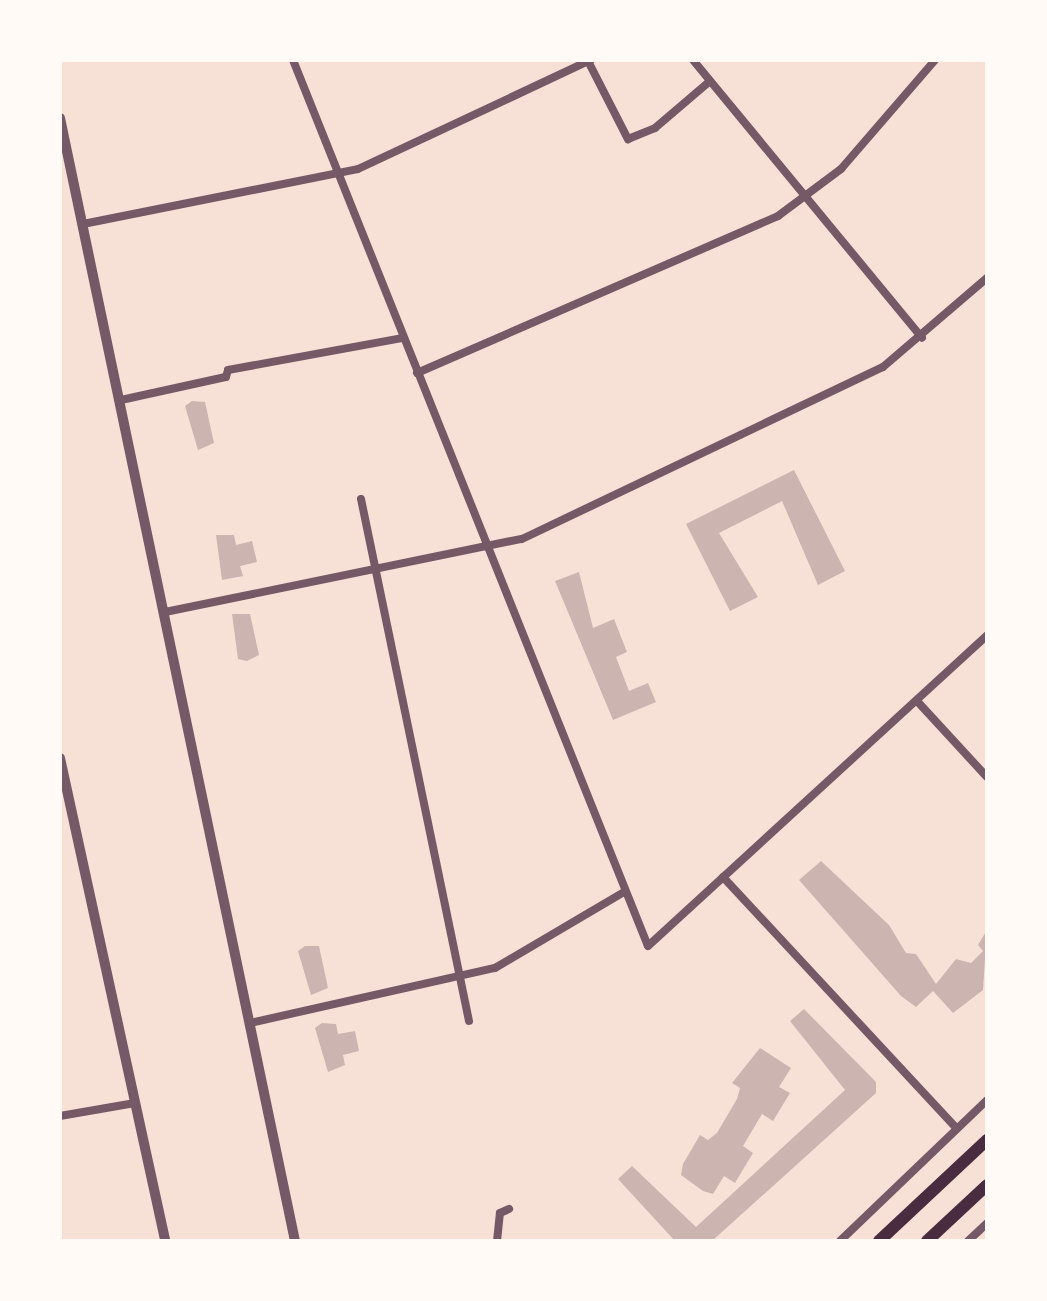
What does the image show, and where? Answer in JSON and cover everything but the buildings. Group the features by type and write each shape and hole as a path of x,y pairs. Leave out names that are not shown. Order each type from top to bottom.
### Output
{"main road":[{"path":"878,1241 987,1140"},
{"path":"927,1241 987,1186"}],"street":[{"path":"292,60 648,946 987,635"},
{"path":"693,60 922,338"},
{"path":"417,373 606,295 808,197 841,170 935,60"},
{"path":"83,224 338,175 589,61 628,139 655,128 710,81"},
{"path":"60,118 295,1241"},
{"path":"165,612 375,568 488,550 735,441 883,367 922,338 987,278"},
{"path":"121,400 266,362 282,365 404,338"},
{"path":"361,499 469,1022"},
{"path":"917,701 987,777"},
{"path":"60,758 165,1241"},
{"path":"723,878 956,1128"},
{"path":"250,1024 502,965 624,892"},
{"path":"840,1241 987,1100"},
{"path":"60,1116 134,1103"},
{"path":"497,1241 500,1213 509,1209"},
{"path":"968,1241 987,1223"}]}
